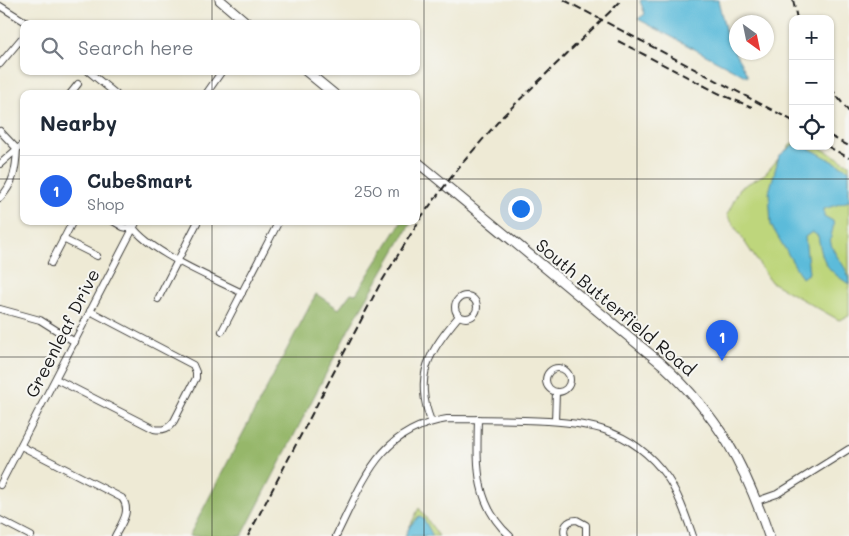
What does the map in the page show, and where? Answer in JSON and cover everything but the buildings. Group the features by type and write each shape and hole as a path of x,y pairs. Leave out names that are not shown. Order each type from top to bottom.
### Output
{"main road":[{"path":"220,0 243,20"},
{"path":"311,75 329,90"},
{"name":"South Butterfield Road","path":"420,164 676,377 699,402 723,433 740,462 757,501 769,536"}],"street":[{"path":"0,6 22,20"},
{"path":"0,63 20,40"},
{"path":"93,75 111,90"},
{"path":"209,90 219,75"},
{"path":"73,90 78,84"},
{"path":"0,131 18,149"},
{"path":"0,164 18,149"},
{"path":"0,198 12,181 16,168 18,149"},
{"path":"51,263 71,225"},
{"path":"120,225 133,229"},
{"path":"131,225 133,229 156,248 242,293"},
{"name":"Greenleaf Drive","path":"0,485 135,225"},
{"path":"158,299 196,225"},
{"path":"222,332 277,225"},
{"path":"64,239 97,256"},
{"path":"0,309 40,320 74,342"},
{"path":"56,378 157,430 170,427 196,378 196,368 190,362 90,311"},
{"path":"431,421 423,390 425,371 436,344 458,316"},
{"path":"555,421 556,392"},
{"path":"336,536 371,468 383,451 401,436 431,421 447,419 555,421 596,426 628,440 643,451 668,478 678,496 693,536"},
{"path":"478,419 477,463 482,492 494,517 510,536"},
{"path":"21,446 122,498 127,506 126,512 115,536"},
{"path":"757,501 777,494 849,449"},
{"path":"0,520 31,536"},
{"path":"565,536 566,524 577,520 586,526 586,536"}],"green space":[{"path":"789,147 789,150 824,150 849,164 849,316 839,320 771,282 727,215 740,188 765,174"},
{"path":"399,225 410,225 349,329 242,536 189,536 316,294 339,309 351,293 356,294"},
{"path":"419,508 439,536 405,536"}],"water":[{"path":"718,0 729,43 729,60 739,60 747,77 638,19 645,14 640,1"},
{"path":"789,148 789,150 812,150 849,170 849,201 824,209 824,216 833,221 831,244 847,272 849,284 830,270 824,260 818,236 812,232 805,237 809,273 802,278 771,225 769,192 779,156"},
{"path":"419,516 423,518 433,536 405,536 410,526"}],"railway":[{"path":"564,0 789,119"},
{"path":"420,219 459,167 503,116 622,0"},
{"path":"793,0 796,15"},
{"path":"618,41 722,95 752,107"},
{"path":"834,92 849,112"},
{"path":"834,138 849,146"},
{"path":"834,150 849,158"},
{"path":"248,536 379,286 416,225"}],"place":[{"name":"CubeSmart","path":"722,361"}]}
